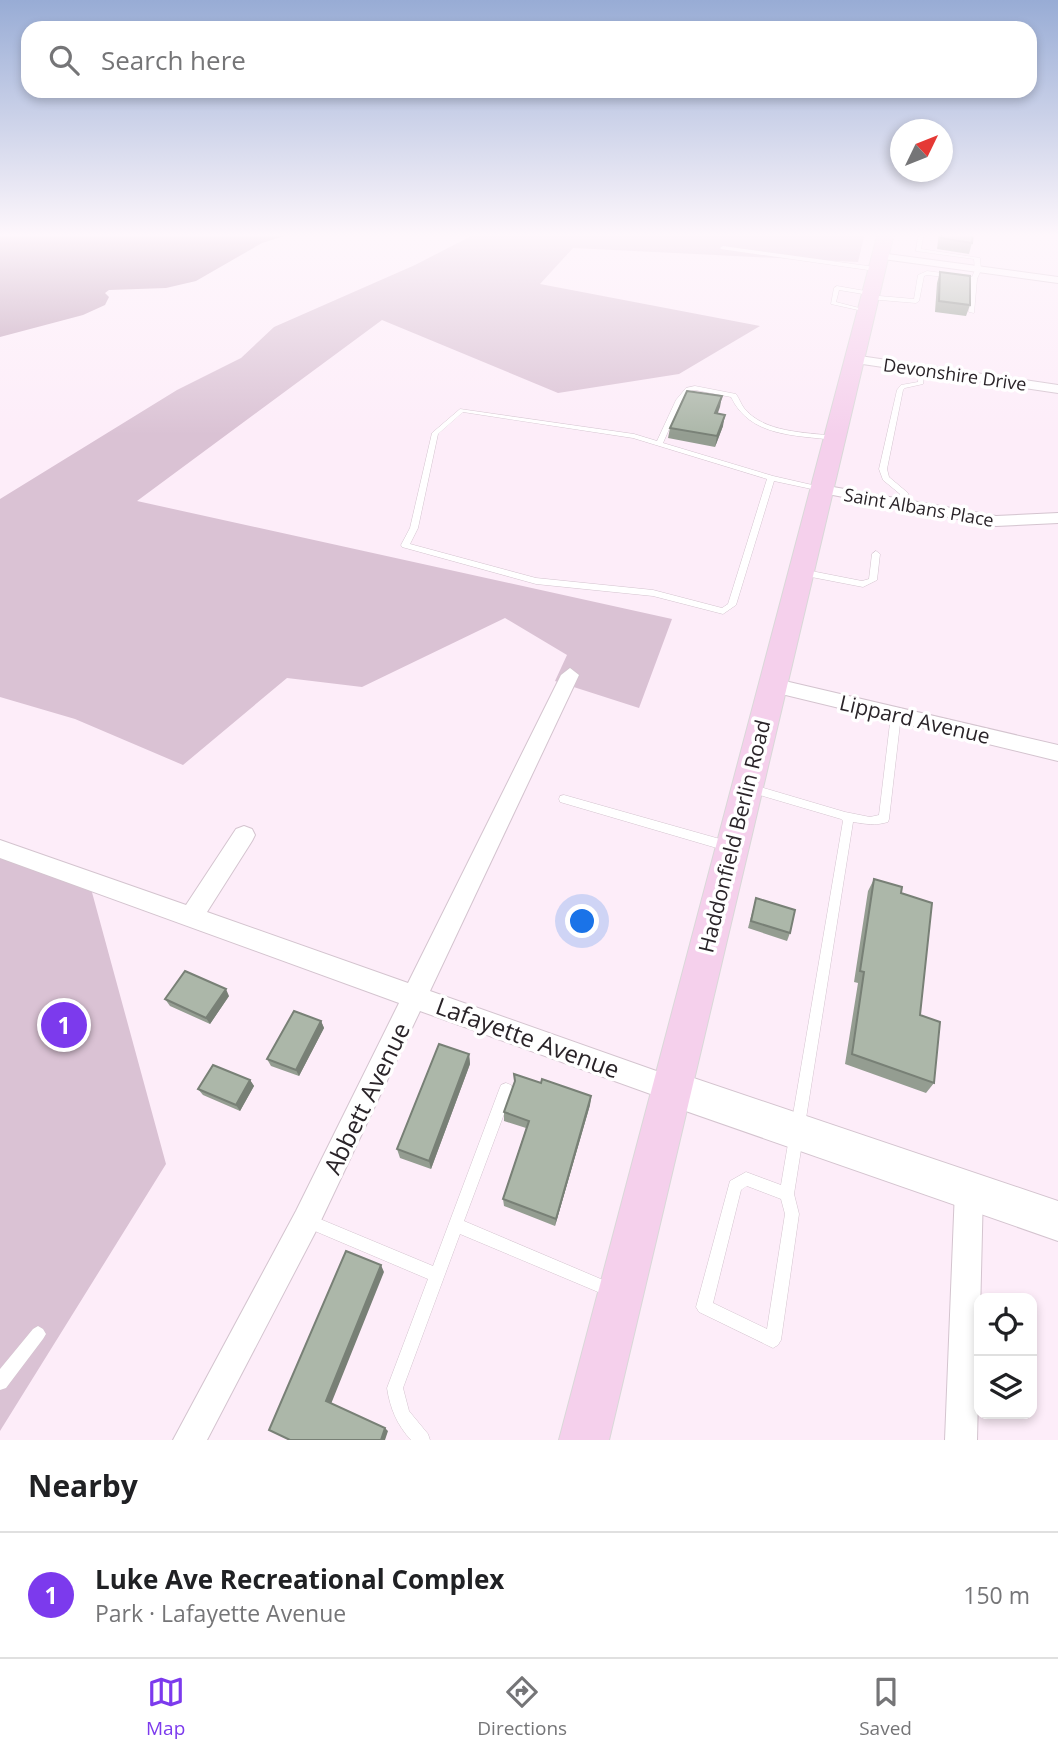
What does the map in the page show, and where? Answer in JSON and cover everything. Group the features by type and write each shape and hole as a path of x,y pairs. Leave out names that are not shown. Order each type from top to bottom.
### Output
{"main road":[{"name":"Haddonfield Berlin Road","path":"584,1440 867,300"}],"street":[{"name":"Devonshire Drive","path":"853,359 1058,389"},
{"name":"Saint Albans Place","path":"822,489 996,522 1058,518"},
{"name":"Abbett Avenue","path":"189,1440 306,1220 570,675"},
{"name":"Lippard Avenue","path":"772,685 1058,753"},
{"path":"191,917 244,835"},
{"name":"Lafayette Avenue","path":"0,849 670,1088 1058,1221"},
{"path":"961,1440 970,1190"}],"lane":[{"path":"834,300 833,303 865,300"},
{"path":"877,300 916,300"},
{"path":"972,312 973,300"},
{"path":"903,505 904,493 886,478 883,469 900,390 903,386 920,383 922,369"},
{"path":"659,443 679,400 688,389 695,388 734,395 740,410 751,419 769,426 834,438"},
{"path":"771,478 732,605 723,611 653,593 536,581 405,545 414,528 435,433 461,410 612,433 659,443 771,478 822,489"},
{"path":"800,572 863,584 873,580 876,554"},
{"path":"746,787 845,816 870,821 884,819 896,715"},
{"path":"564,799 731,847"},
{"path":"787,1194 746,1179 735,1186 704,1307 773,1340 792,1214 787,1194 848,821 845,816"},
{"path":"422,1440 408,1426 397,1407 395,1388 506,1090"},
{"path":"306,1220 437,1275"},
{"path":"456,1225 620,1294"},
{"path":"0,1382 38,1334"}],"shaded area":[{"path":"0,300 107,300 105,305 83,315 0,337"},
{"path":"335,300 625,300 760,326 679,374 558,393 382,320 137,501 672,619 639,708 555,681 567,655 505,618 362,687 287,678 183,765 75,719 0,697 0,499 177,390 241,358 274,327"},
{"path":"0,854 90,885 166,1164 0,1431"}],"building":[{"path":"970,300 970,305 939,301"},
{"path":"687,391 722,396 715,413 725,415 717,436 670,428"},
{"path":"874,879 902,887 901,893 932,903 920,1015 940,1022 934,1083 852,1054 864,972 860,971"},
{"path":"756,898 795,910 790,933 751,921"},
{"path":"185,971 226,989 206,1018 165,999"},
{"path":"294,1011 321,1021 296,1070 267,1059"},
{"path":"439,1044 469,1054 429,1161 397,1149"},
{"path":"213,1065 250,1080 236,1105 198,1089"},
{"path":"514,1074 541,1083 542,1079 591,1096 556,1219 503,1199 529,1121 504,1112 515,1081"},
{"path":"346,1251 381,1265 326,1401 385,1428 381,1440 290,1440 269,1430"}],"place":[{"name":"Luke Ave Recreational Complex","path":"64,1025"}]}
